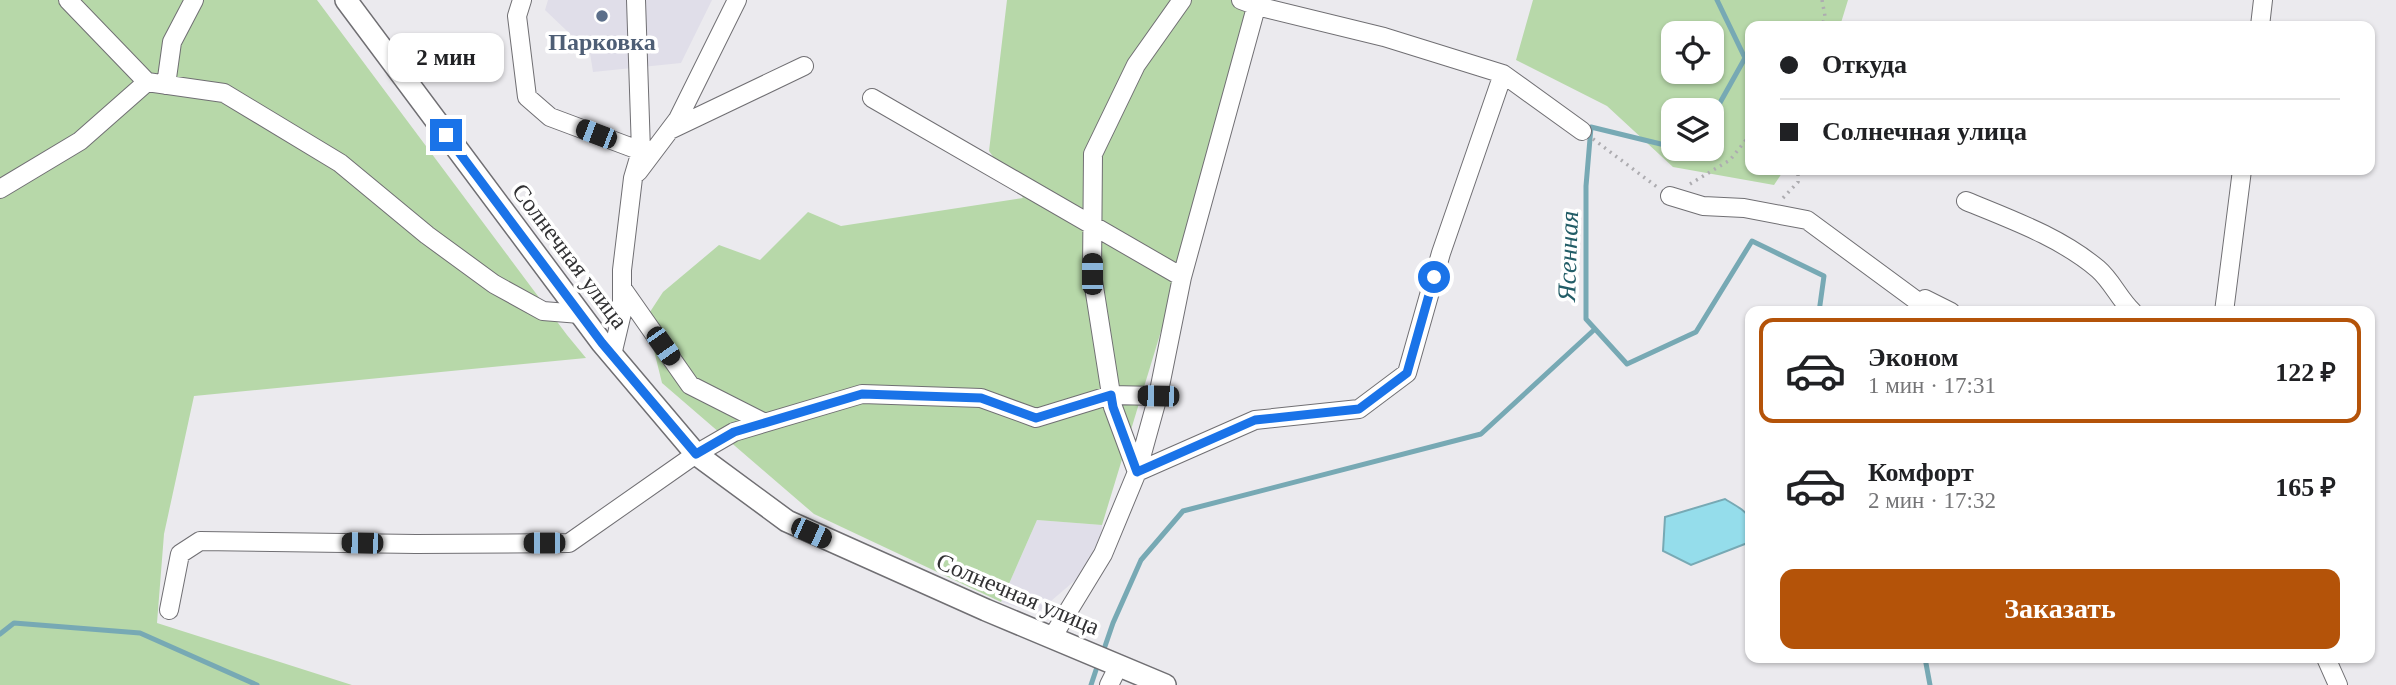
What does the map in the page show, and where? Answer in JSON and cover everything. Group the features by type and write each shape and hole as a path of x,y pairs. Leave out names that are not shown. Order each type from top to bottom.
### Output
{"street":[{"path":"68,0 147,82 224,93 340,163 426,235 494,284 543,312 580,314"},
{"path":"166,85 172,42 194,0"},
{"name":"Солнечная улица","path":"346,0 580,314 696,454 786,522 1166,685"},
{"path":"522,0 517,16 527,97 550,117 641,151"},
{"path":"612,355 622,313 622,270 633,178 641,151 636,0"},
{"path":"633,178 678,119 737,0"},
{"path":"1137,472 1113,407 1092,274 1093,154 1136,65 1182,0"},
{"path":"2261,21 2263,0"},
{"path":"1053,636 1104,554 1137,472 1158,396 1182,277 1252,2 1384,37 1503,74 1582,131"},
{"path":"670,130 804,66"},
{"path":"1137,472 1255,420 1359,409 1407,373 1441,253 1503,74"},
{"path":"0,189 80,141 147,82"},
{"path":"872,98 1182,277"},
{"path":"2225,306 2241,175"},
{"path":"1670,196 1703,206 1744,208 1807,220 1924,306"},
{"path":"1966,201 2067,246 2101,271 2126,306"},
{"path":"1896,285 1939,306"},
{"path":"622,288 690,385 764,422"},
{"path":"169,610 180,554 200,541 569,543 696,454 734,432 862,394 981,398 1036,418 1111,395 1158,396"},
{"path":"2328,663 2338,685"},
{"path":"1109,685 1119,665"}],"path":[{"path":"1822,0 1824,21"},
{"path":"1599,143 1670,196 1730,160 1745,141"}],"shaded area":[{"path":"548,0 712,0 681,63 593,72 590,53 545,10"},
{"path":"1037,520 1102,525 1100,559 1037,613 1001,602"}],"green space":[{"path":"0,0 317,0 586,358 194,396 164,534 157,623 352,685 0,685"},
{"path":"1007,0 1257,0 1102,525 1037,520 1001,602 814,514 662,383 646,318 663,292 719,245 760,260 808,212 841,226 1023,198 989,151"},
{"path":"1533,0 1848,0 1842,21 1745,21 1745,175 1781,175 1774,185 1673,167 1667,161 1724,161 1724,98 1661,98 1661,156 1607,106 1516,60"}],"water":[{"path":"1725,499 1745,513 1745,544 1691,565 1663,551 1665,517"}],"waterway":[{"name":"Ясенная","path":"1717,0 1745,58 1723,98"},
{"name":"Ясенная","path":"1661,144 1591,127 1586,186 1586,319 1627,364 1696,332 1752,241 1824,276 1820,306"},
{"path":"1102,655 1141,560 1183,511 1481,434 1595,329"},
{"path":"0,634 14,623 140,633 257,685"},
{"name":"Ясенная","path":"1926,663 1930,685"},
{"path":"1091,685 1098,664"}],"place":[{"name":"Парковка","path":"602,16"}],"route":[{"path":"446,135 602,343 696,454 734,432 862,394 981,398 1036,418 1111,395 1137,472 1255,420 1359,409 1407,373 1434,277"}]}
